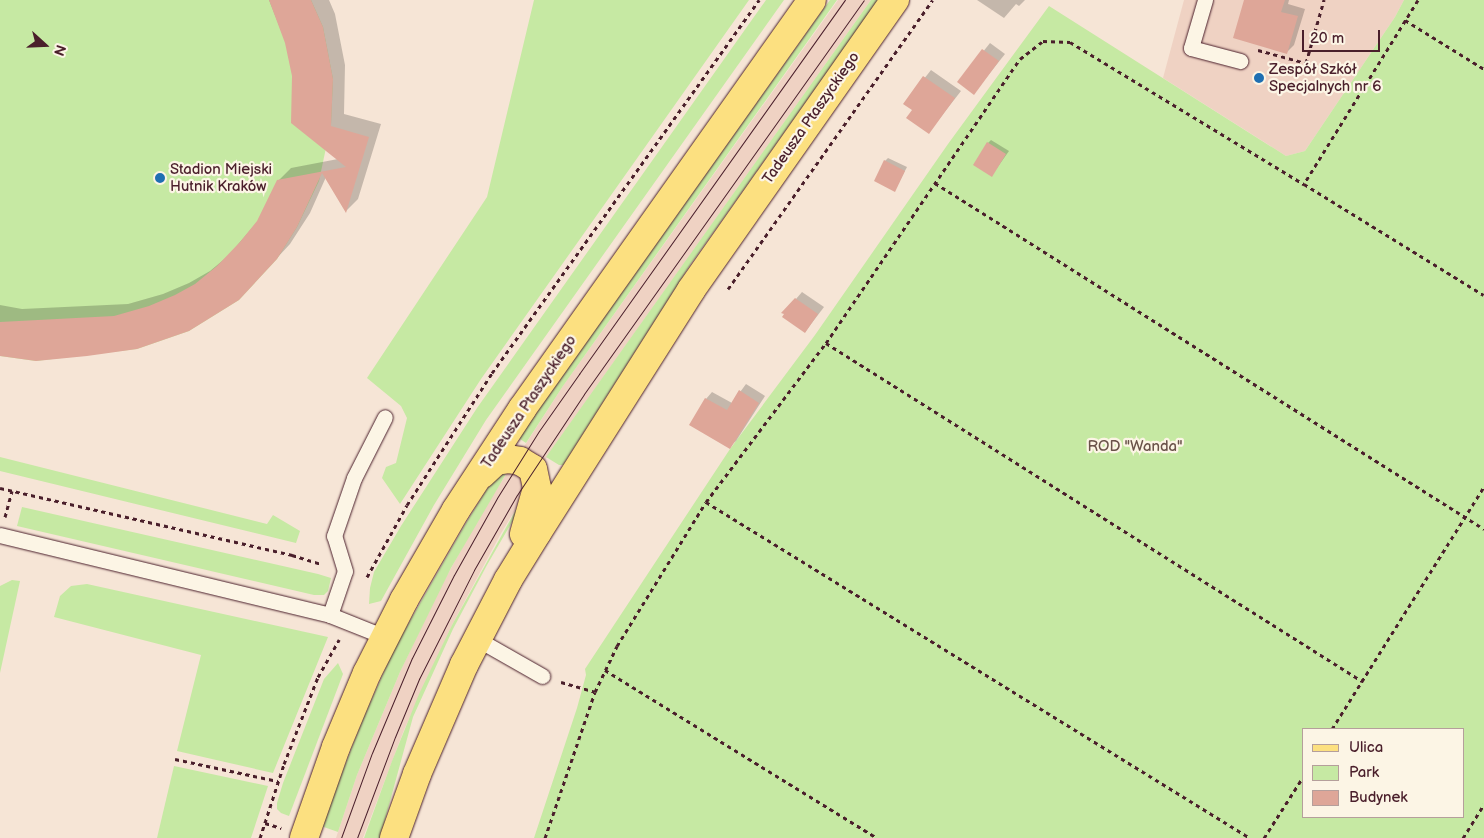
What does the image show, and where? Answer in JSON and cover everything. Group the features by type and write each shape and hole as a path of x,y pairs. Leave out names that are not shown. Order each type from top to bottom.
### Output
{"main road":[{"name":"Tadeusza Ptaszyckiego","path":"304,838 352,706 385,637 430,556 476,480 522,409 812,0"},
{"name":"Tadeusza Ptaszyckiego","path":"394,838 440,719 477,639 508,580 691,290 895,0"},
{"path":"476,480 496,462 508,459 527,464 536,475 536,496 508,580"}],"lane":[{"path":"1205,0 1191,48 1240,62"},
{"path":"330,615 345,571 334,536 354,478 385,418"},
{"path":"0,536 330,615 385,637"},
{"path":"477,639 542,676"}],"path":[{"path":"0,488 292,555 345,571 365,580 412,498 492,373 759,0"},
{"path":"723,295 933,0"},
{"path":"1240,62 1244,46 1306,63 1324,0"},
{"path":"1304,184 1418,0"},
{"path":"1405,20 1484,69"},
{"path":"546,838 595,692 605,670 617,646 706,502 826,343 1020,59 1043,41 1070,42 1484,295"},
{"path":"935,183 1484,529"},
{"path":"826,343 1362,681"},
{"path":"1333,728 1484,487"},
{"path":"706,502 1250,838"},
{"path":"260,838 278,780 318,676 340,637"},
{"path":"605,670 877,838"},
{"path":"581,689 595,692"},
{"path":"175,759 278,780"},
{"path":"1264,838 1302,779"},
{"path":"1463,838 1484,804"}],"shaded area":[{"path":"838,0 871,0 550,452 500,535 452,625 404,730 363,838 336,838 357,775 400,672 438,592 482,512 563,386"},
{"name":"Zespół Szkół Specjalnych nr 6","path":"1184,0 1404,0 1395,17 1305,151 1286,156 1163,78"}],"green space":[{"name":"Stadion Miejski Hutnik Kraków","path":"0,0 311,0 323,27 333,79 331,124 319,181 297,227 277,259 239,300 189,331 137,349 36,361 0,356"},
{"path":"534,0 749,0 481,379 400,504 382,478 386,467 396,463 407,418 401,406 367,378 487,197"},
{"path":"766,0 784,0 486,420 434,505 381,601 369,604 374,572 401,526 477,408"},
{"path":"830,0 837,0 563,386 526,443 520,439 520,436"},
{"path":"871,0 878,0 690,265 563,465 559,465 546,457"},
{"name":"ROD \"Wanda\"","path":"1404,0 1484,0 1484,838 534,838 577,708 586,675 585,669 730,449 815,335 948,144 1049,6 1286,156 1305,151 1395,17"},
{"path":"0,457 267,524 273,515 300,531 296,543 0,471"},
{"path":"501,474 506,474 451,568 400,672 357,775 338,832 321,826 363,719 395,647 466,523 492,481"},
{"path":"524,495 519,510 453,629 413,717 380,838 364,838 419,694 452,625"},
{"path":"22,507 318,574 331,578 328,591 324,595 314,595 17,526"},
{"path":"12,580 20,581 0,673 0,586"},
{"path":"87,584 328,637 273,773 177,751 201,655 54,617 60,596 71,586"},
{"path":"338,663 343,674 289,816 277,809 283,783 324,679"},
{"path":"174,766 268,786 251,838 157,838"}],"building":[{"path":"269,0 311,0 323,27 333,79 331,126 369,137 346,213 322,173 297,227 277,259 239,300 189,331 137,349 87,356 36,361 0,356 0,322 114,316 149,306 175,295 195,284 217,266 240,242 257,221 277,180 346,167 291,123 292,76 285,43"},
{"path":"1244,0 1285,0 1281,12 1298,16 1287,54 1233,38"},
{"path":"982,49 999,61 974,95 957,82"},
{"path":"923,76 955,98 929,134 906,118 912,110 903,104"},
{"path":"987,142 1006,154 992,177 973,165"},
{"path":"884,160 905,171 895,192 874,181"},
{"path":"795,298 818,314 805,333 782,317 784,314 781,313"},
{"path":"739,390 759,403 730,449 689,425 705,398 727,410"}],"tram line":[{"path":"341,838 372,753 412,658 454,575 497,498 539,431 845,0"},
{"path":"357,838 419,679 474,570 517,495 584,394 864,0"}],"place":[{"name":"Zespół Szkół Specjalnych nr 6","path":"1259,78"},
{"name":"Stadion Miejski Hutnik Kraków","path":"160,178"}]}
